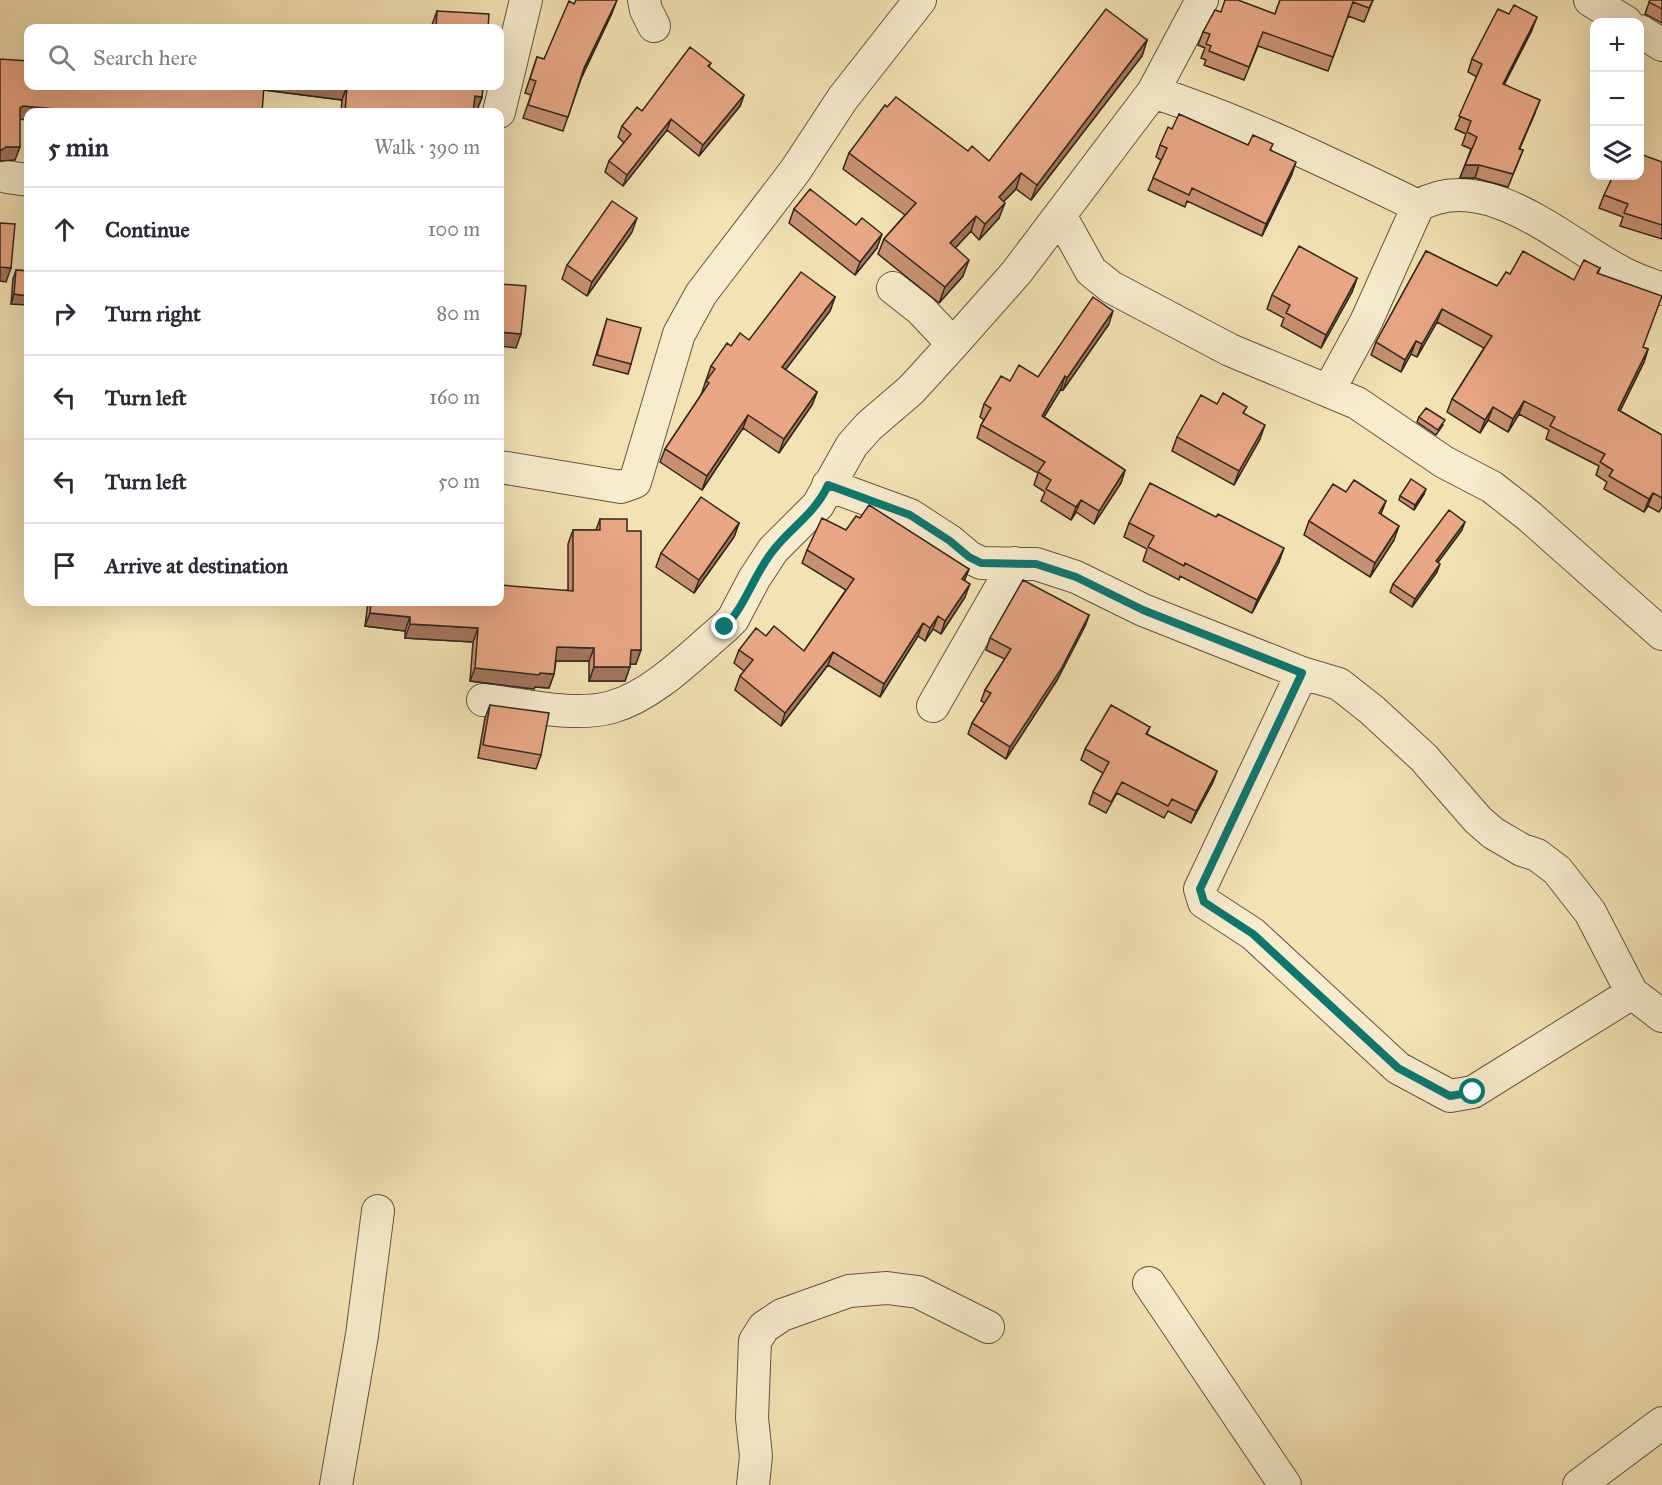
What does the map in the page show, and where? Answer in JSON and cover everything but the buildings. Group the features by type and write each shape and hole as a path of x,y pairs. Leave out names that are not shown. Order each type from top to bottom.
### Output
{"street":[{"path":"500,108 526,0"},
{"path":"504,468 621,487 635,482 679,334 701,294 795,171 843,98 920,0"},
{"path":"483,700 577,711 610,708 633,699 733,619 754,579 773,550 818,506 852,445 869,426 911,390 1016,273 1153,92 1203,0"},
{"path":"1590,0 1619,18"},
{"path":"1644,34 1662,45"},
{"path":"1153,92 1201,108 1289,144 1418,206"},
{"path":"1329,390 1366,322 1418,206 1431,198 1472,197 1533,217 1623,273 1662,289"},
{"path":"1060,215 1091,271 1111,287 1230,350 1357,403 1444,462 1492,487 1538,523 1662,634"},
{"path":"893,288 921,310 953,344"},
{"path":"828,485 910,515 981,563 1036,564 1076,577 1143,610 1302,673 1339,684 1424,758 1478,820 1501,838 1522,850 1537,855 1557,870 1590,912 1632,993 1647,1002 1662,1016"},
{"path":"933,706 1015,563"},
{"path":"1302,673 1200,889 1204,902 1253,934 1398,1068 1450,1096 1473,1092 1632,993"},
{"path":"336,1485 362,1335 378,1211"},
{"path":"1149,1283 1285,1485"},
{"path":"753,1485 756,1456 752,1418 755,1341 764,1327 782,1315 849,1291 887,1288 918,1292 988,1327"},
{"path":"1579,1485 1662,1423"}],"route":[{"path":"725,627 733,619 754,579 773,550 818,506 828,485 886,504 910,515 981,563 1036,564 1076,577 1143,610 1302,673 1200,889 1204,902 1253,934 1398,1068 1439,1088 1450,1096 1473,1092"}]}
